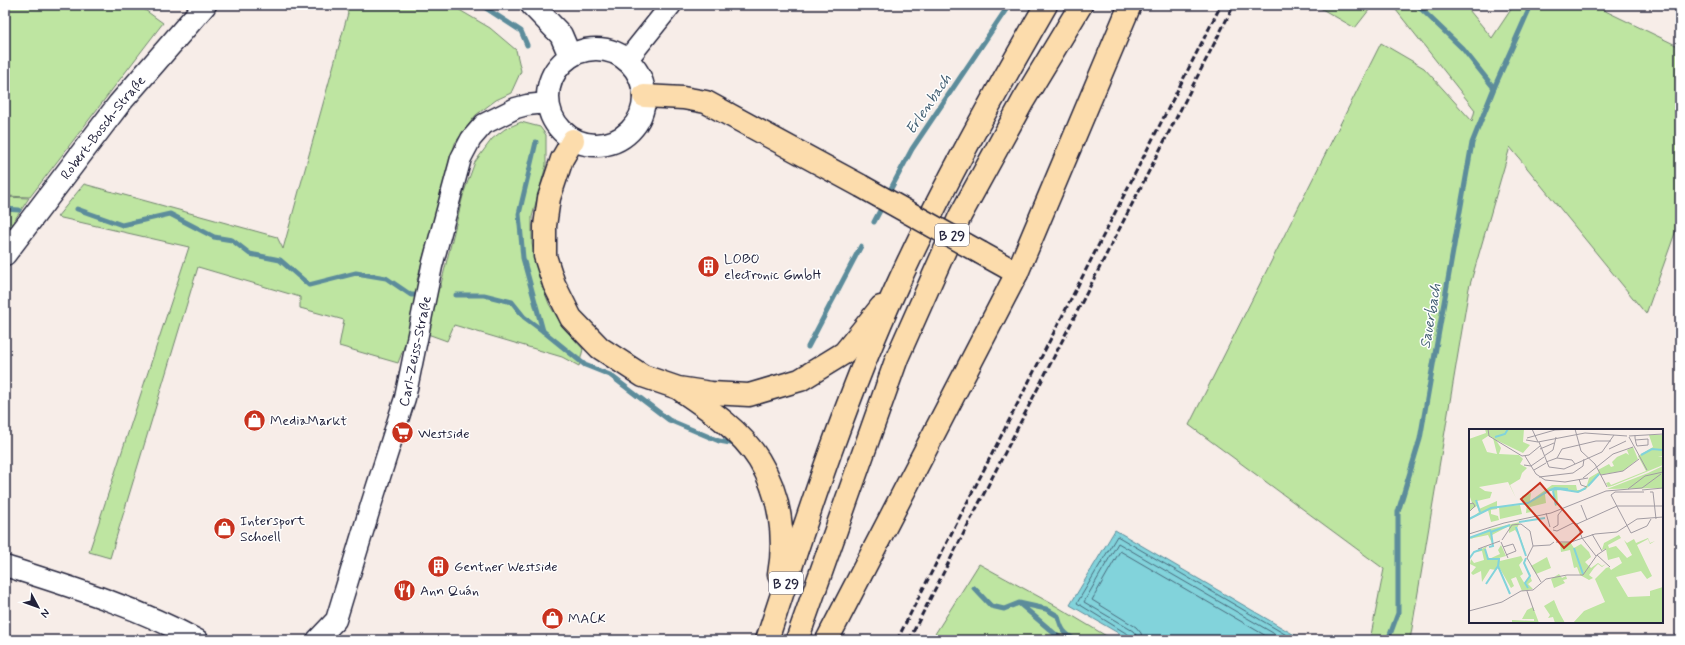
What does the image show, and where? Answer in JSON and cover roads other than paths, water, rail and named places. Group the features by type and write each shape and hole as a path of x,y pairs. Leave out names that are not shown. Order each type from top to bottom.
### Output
{"highway":[{"name":"B 29","path":"767,639 827,463 860,374 897,287 937,202 994,94 1046,5"},
{"name":"B 29","path":"797,640 897,358 960,216 1023,101 1081,5"},
{"path":"827,640 1017,273 1130,5"},
{"path":"644,96 683,98 706,102 1017,273"},
{"path":"573,140 562,160 549,198 545,226 545,256 554,284 571,318 600,348 643,376 678,388 711,393 749,395 800,380 844,353 897,287"},
{"path":"678,388 712,412 742,438 759,460 769,479 780,511 782,556 767,639"}],"street":[{"name":"Robert-Bosch-Straße","path":"5,254 119,104 205,5"},
{"path":"532,5 561,36 570,56"},
{"path":"627,60 671,5"},
{"path":"599,49 614,52 627,60 636,70 642,82 644,96 642,111 635,125 624,136 611,144 598,146 585,145 573,140 560,131 552,118 547,103 548,89 552,76 559,65 570,56 584,50 599,49"},
{"name":"Carl-Zeiss-Straße","path":"317,640 336,620 405,398 432,266 461,158 471,139 484,124 516,108 527,105 547,103"},
{"path":"5,566 111,601 176,628 198,640"}],"water":[{"path":"1115,530 1303,640 1130,640 1070,605"}],"waterway":[{"path":"481,5 521,31 527,45"},
{"name":"Erlenbach","path":"887,196 912,149 1009,5"},
{"path":"1417,5 1463,49 1494,88"},
{"name":"Sauerbach","path":"1388,640 1398,613 1398,512 1420,439 1472,143 1494,88 1531,5"},
{"path":"536,142 519,214 523,258 543,331"},
{"name":"Erlenbach","path":"874,222 883,205"},
{"path":"5,209 19,210"},
{"path":"77,209 122,225 170,214 214,237 232,240 250,254 280,260 309,285 356,273 386,278 411,295 421,295"},
{"name":"Erlenbach","path":"808,347 861,246"},
{"path":"456,295 484,295 512,302 524,317 585,365 610,375 669,420 719,441 736,444"},
{"name":"Erlenbach","path":"974,588 991,606 1004,609 1019,603 1046,609 1058,616 1064,631 1076,640"},
{"path":"1020,604 1062,640"}],"railway":[{"path":"897,640 1221,5"},
{"path":"909,640 1234,5"}],"place":[{"name":"LOBO electronic GmbH","path":"709,266"},
{"name":"MediaMarkt","path":"255,420"},
{"name":"Westside","path":"402,433"},
{"name":"Intersport Schoell","path":"225,528"},
{"name":"Gentner Westside","path":"438,566"},
{"name":"Ann Quán","path":"405,590"},
{"name":"MACK","path":"552,618"}]}
